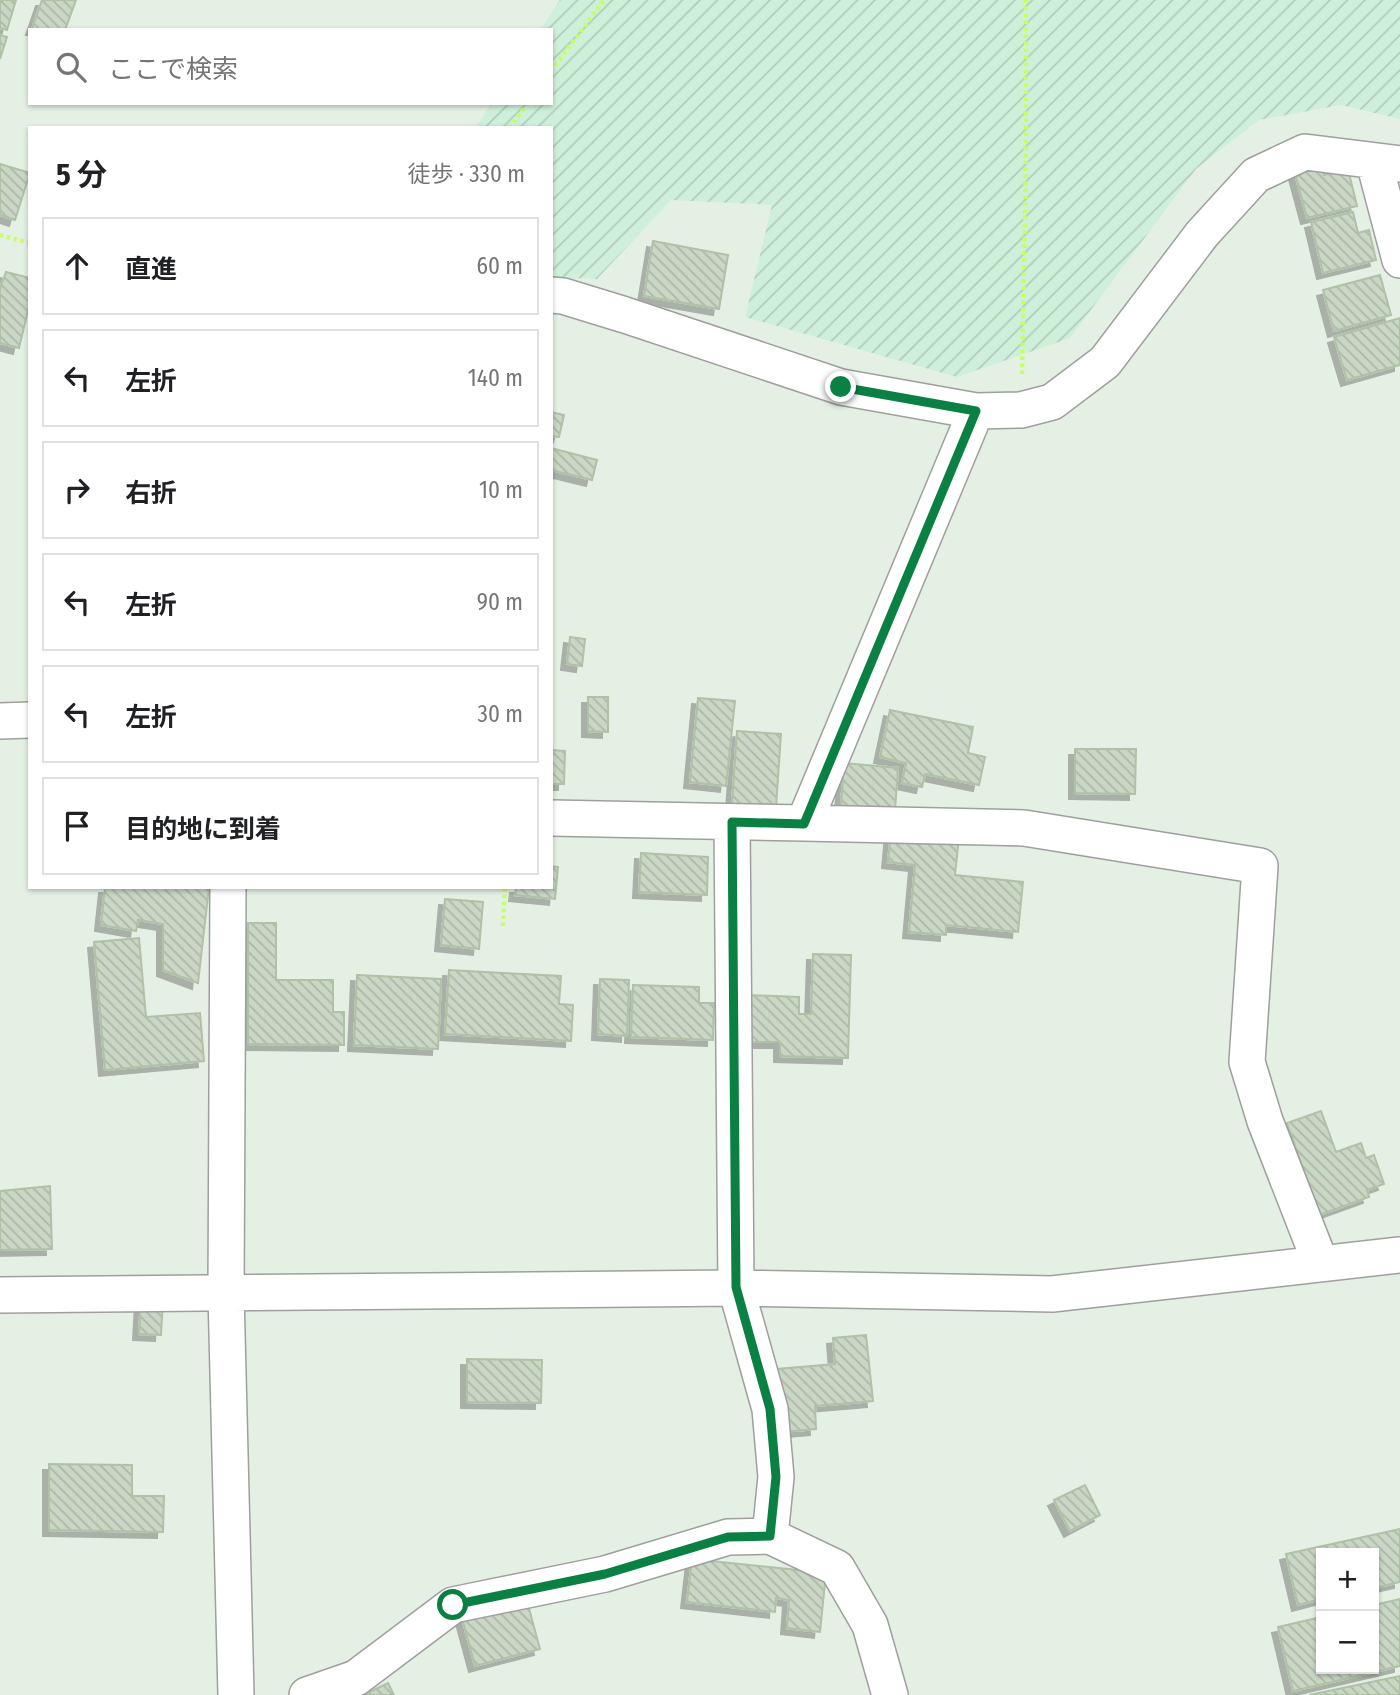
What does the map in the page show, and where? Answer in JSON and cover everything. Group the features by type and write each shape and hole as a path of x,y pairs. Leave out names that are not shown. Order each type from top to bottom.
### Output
{"street":[{"path":"553,295 625,315 841,387 976,411 1021,410 1052,402 1105,362 1202,234 1256,175 1305,152 1387,163 1400,260"},
{"path":"804,824 976,411"},
{"path":"0,721 28,720"},
{"path":"553,818 1024,828 1260,866 1247,1062 1265,1121 1320,1262"},
{"path":"732,822 736,1287 770,1409 776,1477 770,1536"},
{"path":"228,889 226,1293 236,1695"},
{"path":"0,1296 736,1287 1052,1294 1400,1255"},
{"path":"307,1695 355,1678 453,1605 605,1574 728,1537 770,1536 837,1568 870,1625 890,1695"}],"path":[{"path":"553,68 604,0"},
{"path":"1021,410 1026,0"},
{"path":"511,126 526,105"},
{"path":"0,235 28,242"},
{"path":"503,926 505,889"}],"green space":[{"path":"560,0 1400,0 1400,119 1341,105 1259,120 1196,169 1070,338 957,377 745,317 772,205 671,200 597,279 553,277 553,126 476,126 491,105 553,105 553,28 541,28"}],"building":[{"path":"0,0 16,0 7,30 0,28"},
{"path":"42,0 76,0 66,28 32,28"},
{"path":"0,35 7,37 0,59"},
{"path":"1321,163 1324,175 1348,169 1357,206 1307,218 1294,170"},
{"path":"0,164 28,172 28,179 15,220 0,215"},
{"path":"1353,212 1358,233 1369,230 1376,260 1323,273 1311,222"},
{"path":"653,241 728,255 719,309 644,296"},
{"path":"6,272 28,278 28,310 19,348 0,343 0,288"},
{"path":"1380,275 1391,315 1334,331 1323,290"},
{"path":"1400,318 1400,365 1347,380 1334,337"},
{"path":"553,412 564,415 559,437 553,436"},
{"path":"553,449 597,460 592,480 553,470"},
{"path":"570,637 585,639 582,666 567,664"},
{"path":"588,697 608,697 608,732 588,731"},
{"path":"698,698 735,701 726,786 690,782"},
{"path":"890,710 973,727 968,753 985,757 979,785 925,774 922,787 902,783 906,763 880,757"},
{"path":"737,731 781,734 776,807 732,804"},
{"path":"1075,749 1136,749 1135,794 1075,793"},
{"path":"553,750 565,751 564,784 553,784"},
{"path":"844,763 898,768 895,810 841,806"},
{"path":"891,830 959,837 955,875 1023,882 1018,932 946,925 946,935 909,932 915,865 888,862"},
{"path":"641,853 708,857 707,895 639,892"},
{"path":"553,866 558,867 555,899 515,895 516,889 553,889"},
{"path":"105,889 209,889 198,983 163,970 163,924 138,920 136,931 101,925"},
{"path":"445,899 483,902 479,949 441,945"},
{"path":"248,923 276,923 276,980 333,980 333,1012 344,1012 344,1045 248,1044"},
{"path":"139,938 146,1017 200,1013 204,1061 105,1070 94,942"},
{"path":"813,954 851,955 848,1058 780,1056 780,1042 747,1042 748,995 799,997 799,1014 811,1014"},
{"path":"449,970 561,976 559,1004 573,1005 571,1041 445,1034"},
{"path":"357,975 441,979 438,1049 354,1045"},
{"path":"600,979 629,980 627,1036 598,1034"},
{"path":"633,985 699,987 699,1003 714,1003 713,1040 631,1037"},
{"path":"1321,1111 1336,1152 1361,1143 1366,1158 1374,1155 1384,1184 1367,1190 1369,1197 1319,1215 1287,1123"},
{"path":"50,1186 52,1249 0,1250 0,1191"},
{"path":"141,1298 163,1299 161,1335 139,1334"},
{"path":"866,1335 873,1401 815,1406 816,1429 782,1432 777,1369 835,1364 833,1338"},
{"path":"467,1359 542,1360 541,1403 467,1402"},
{"path":"49,1464 132,1465 132,1496 164,1496 163,1532 49,1530"},
{"path":"1085,1485 1100,1515 1070,1531 1054,1500"},
{"path":"1400,1529 1400,1582 1379,1587 1379,1548 1316,1548 1316,1600 1298,1605 1286,1554"},
{"path":"692,1559 826,1573 820,1632 787,1628 789,1600 776,1598 775,1612 687,1602"},
{"path":"1400,1599 1400,1666 1379,1671 1379,1611 1379,1604"},
{"path":"527,1601 540,1649 475,1666 462,1618"},
{"path":"1316,1618 1316,1674 1366,1674 1293,1691 1278,1627"},
{"path":"1400,1676 1400,1695 1309,1695"},
{"path":"388,1683 394,1695 363,1695"}],"route":[{"path":"453,1605 605,1574 728,1537 770,1536 776,1477 770,1409 736,1287 732,822 804,824 976,411 841,387"}]}
